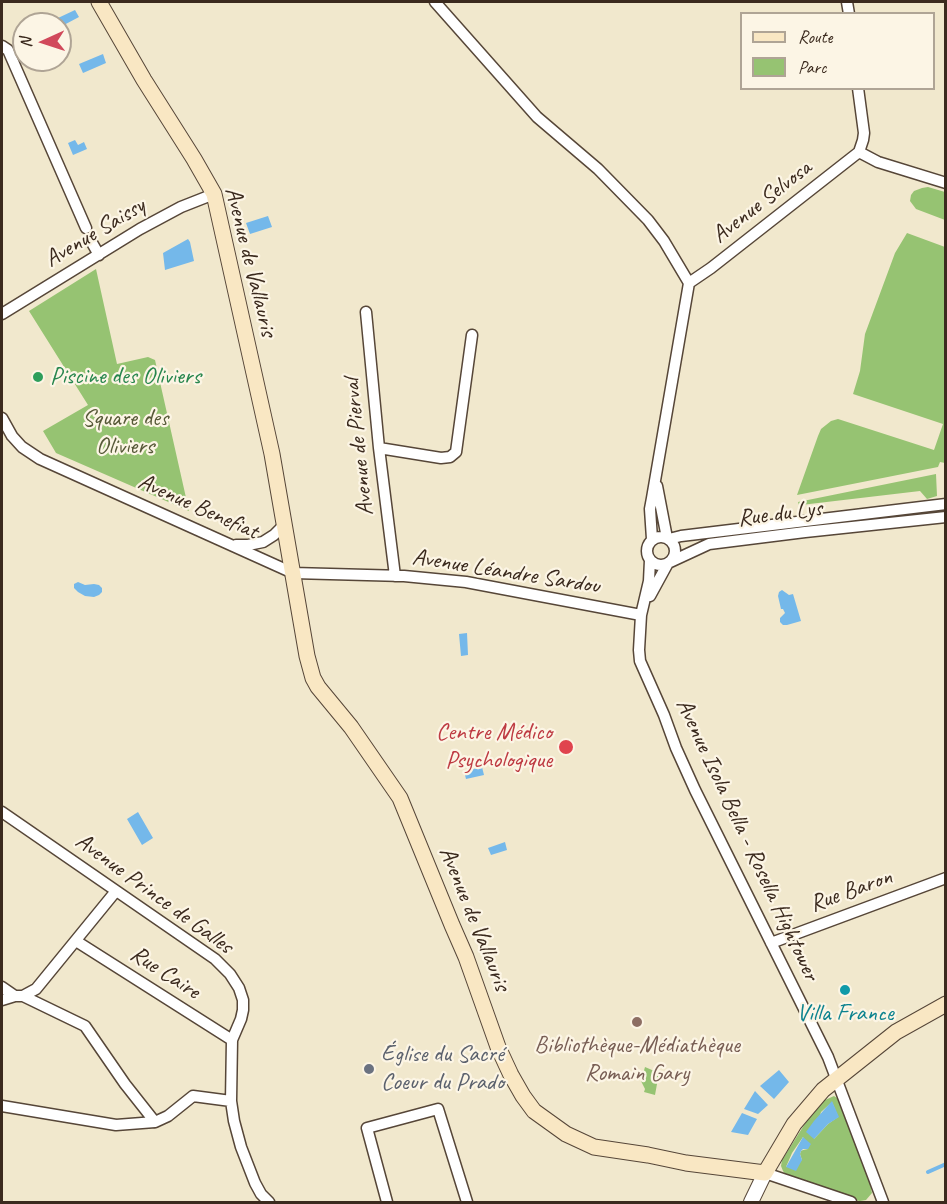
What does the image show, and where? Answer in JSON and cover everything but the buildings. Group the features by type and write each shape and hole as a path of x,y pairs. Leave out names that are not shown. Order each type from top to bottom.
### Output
{"main road":[{"name":"Avenue de Vallauris","path":"99,2 214,194 272,454 307,656 313,678 400,798 466,957 498,1047 511,1075 534,1111 566,1134 594,1147 686,1163 765,1173"},
{"path":"765,1173 794,1124 816,1097 896,1032 945,1004"}],"street":[{"path":"435,2 537,117 598,169 657,230 689,283 650,509 652,539"},
{"path":"2,46 8,50 86,228"},
{"path":"858,90 864,133 859,152 878,162 945,183"},
{"name":"Avenue Selvosa","path":"689,283 859,152"},
{"name":"Avenue Saissy","path":"2,314 140,229 181,207 214,194"},
{"path":"91,241 99,255"},
{"name":"Avenue de Pierval","path":"366,312 395,576"},
{"path":"380,448 441,458 450,458 456,452 472,335"},
{"name":"Avenue Benefiat","path":"2,418 12,436 22,447 40,459 293,573"},
{"path":"656,474 658,496 668,538 675,549 668,563 659,565 651,560 646,552 652,539 660,536 668,538"},
{"name":"Rue du Lys","path":"668,538 945,504"},
{"path":"899,509 901,521"},
{"name":"Rue du Lys","path":"668,563 702,547 718,543 945,517"},
{"path":"230,545 263,542 284,525"},
{"name":"Avenue Isola Bella - Rosella Hightower","path":"651,560 641,615 640,662 685,769 837,1078 883,1203"},
{"name":"Avenue Isola Bella - Rosella Hightower","path":"641,615 668,563"},
{"name":"Avenue Léandre Sardou","path":"293,573 395,576 466,582 641,615"},
{"name":"Avenue Prince de Galles","path":"2,812 215,959 230,974 243,1000 241,1019 231,1040 231,1101 234,1121 251,1174 261,1194 269,1203"},
{"name":"Rue Baron","path":"771,943 945,878"},
{"path":"2,999 19,996 36,989 116,891"},
{"name":"Rue Caire","path":"76,941 231,1040"},
{"path":"2,987 85,1026 125,1084 155,1122"},
{"path":"2,1106 116,1125 155,1122 168,1116 193,1096 231,1101"},
{"path":"387,1203 367,1128 438,1109 467,1203"},
{"path":"751,1203 765,1173 851,1203"}],"green space":[{"path":"928,187 945,192 945,220 916,209 910,201 914,191"},
{"path":"907,233 945,247 945,463 940,462 938,467 797,495 821,429 831,421 838,419 934,450 943,424 853,394 860,371 865,334 895,253"},
{"name":"Square des Oliviers","path":"96,269 117,364 148,357 155,360 189,511 56,453 43,431 88,405 29,311"},
{"path":"936,474 937,496 927,499 920,491 801,505 798,502"},
{"path":"645,1067 659,1073 655,1095 644,1092 641,1081"},
{"path":"834,1096 840,1100 869,1179 872,1193 866,1200 854,1200 786,1175 783,1171 782,1160 808,1119 825,1100","holes":["832,1102 838,1117 814,1139 821,1112","803,1137 808,1149 801,1151 802,1160 786,1167"]}],"water":[{"path":"75,10 79,17 72,21 71,12"},
{"path":"103,54 106,63 83,73 79,64"},
{"path":"75,140 78,145 84,142 87,149 73,155 68,143"},
{"path":"268,216 272,227 250,234 246,223"},
{"path":"188,239 194,261 165,270 163,253"},
{"path":"78,582 85,585 99,585 102,592 94,597 85,596 74,588 74,584"},
{"path":"782,590 789,595 793,594 801,621 787,625 780,622 780,618 785,613 781,609 778,596"},
{"path":"467,633 468,655 461,656 459,634"},
{"path":"482,767 484,775 466,779 464,771"},
{"path":"138,812 153,838 142,845 127,819"},
{"path":"505,842 507,850 491,855 488,848"},
{"path":"779,1070 789,1082 774,1099 760,1086"},
{"path":"755,1091 768,1105 758,1114 744,1109"},
{"path":"832,1101 839,1117 828,1124 814,1139 806,1132"},
{"path":"742,1113 757,1119 748,1135 731,1132"},
{"path":"803,1137 811,1144 808,1149 801,1151 802,1160 796,1171 786,1167"}],"waterway":[{"path":"928,1172 946,1164"}],"place":[{"name":"Piscine des Oliviers","path":"38,377"},
{"name":"Centre Médico Psychologique","path":"566,747"},
{"name":"Villa France","path":"845,990"},
{"name":"Bibliothèque-Médiathèque Romain Gary","path":"637,1022"},
{"name":"Église du Sacré Coeur du Prado","path":"369,1069"}]}
